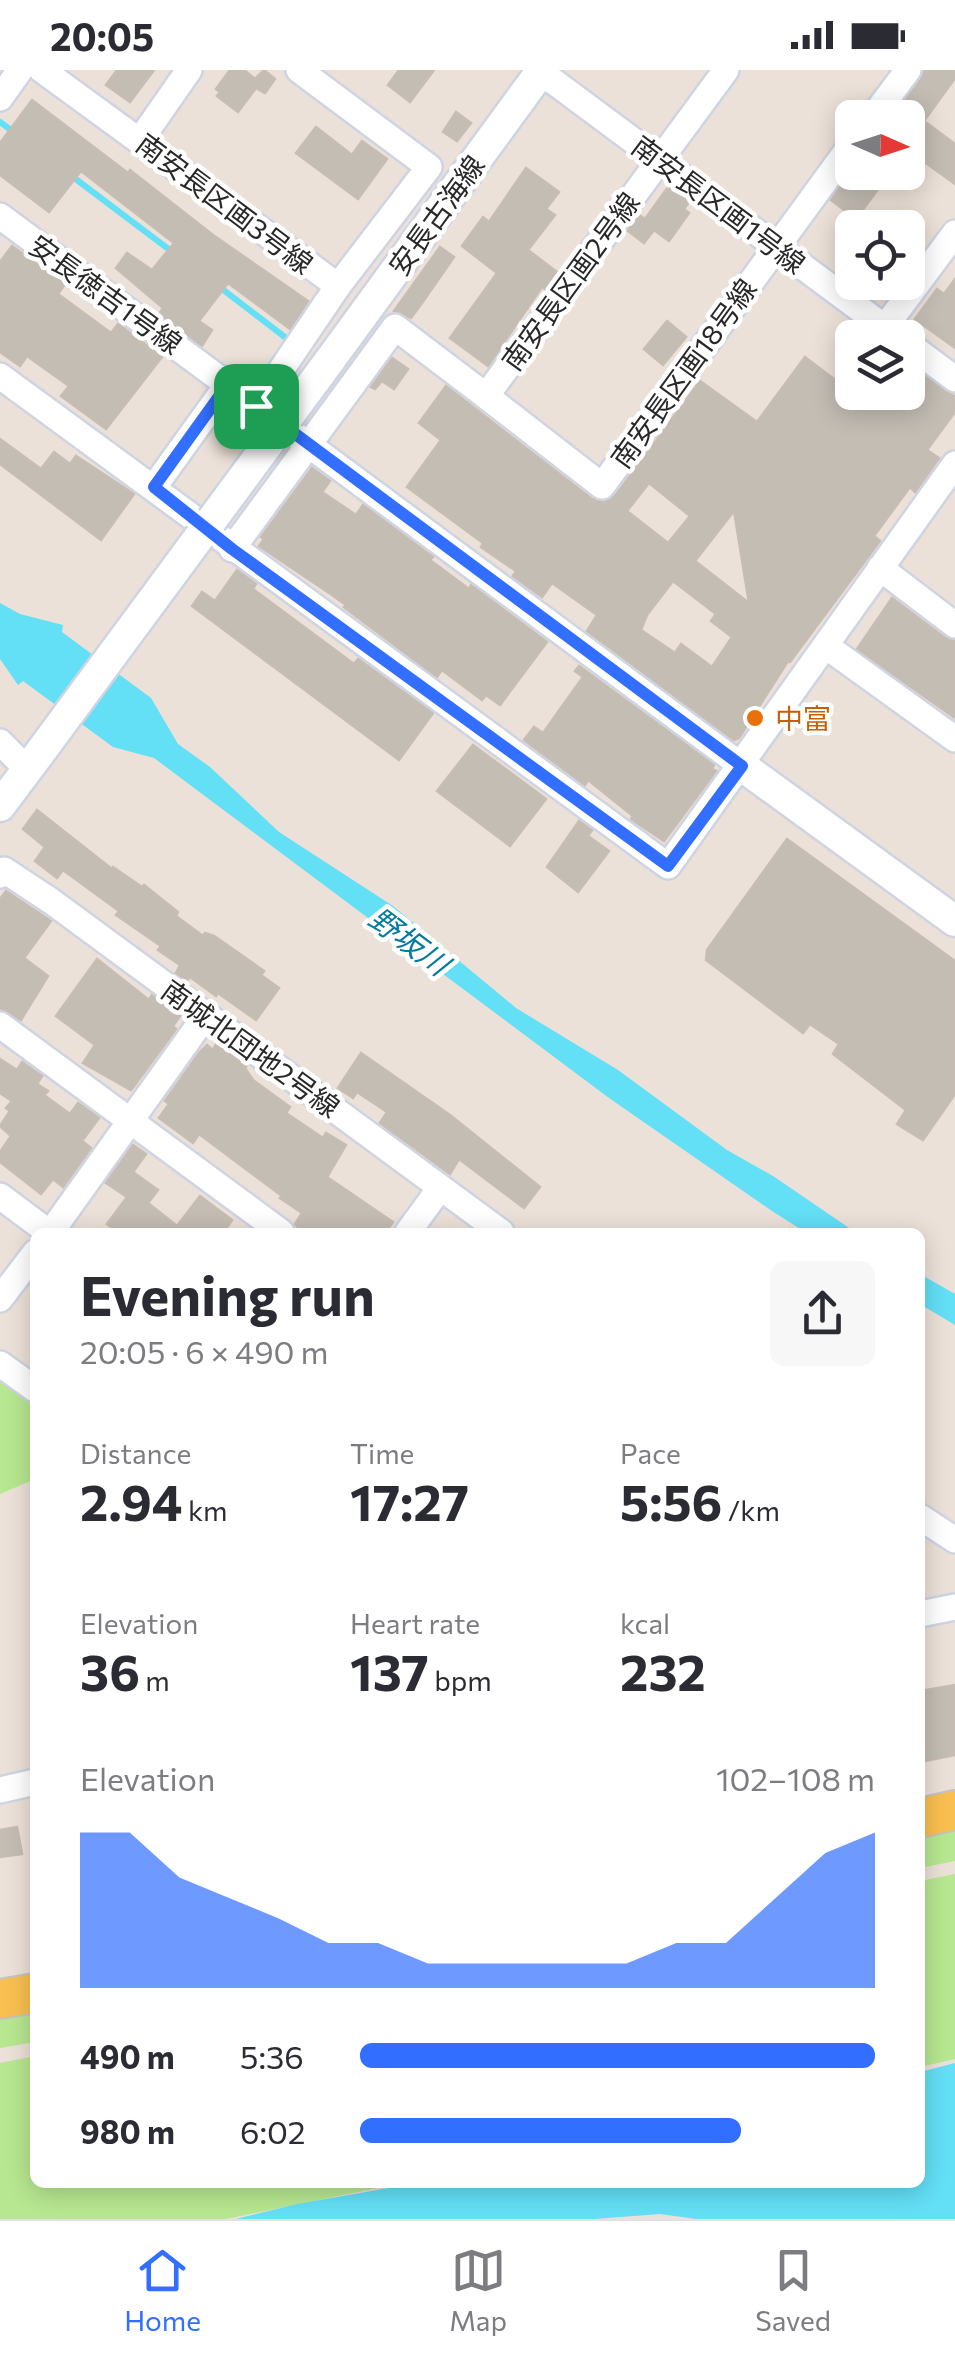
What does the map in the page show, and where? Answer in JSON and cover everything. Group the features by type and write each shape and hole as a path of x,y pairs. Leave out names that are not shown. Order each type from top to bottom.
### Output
{"main road":[{"path":"925,1817 955,1810"},
{"path":"0,1999 30,1994"}],"street":[{"path":"0,98 20,70"},
{"name":"南安長区画3号線","path":"42,70 338,286 256,406"},
{"path":"141,140 189,70"},
{"path":"299,70 454,188"},
{"name":"南安長区画2号線","path":"309,444 395,327 486,396 726,70"},
{"path":"886,100 908,70"},
{"name":"南安長区画1号線","path":"540,71 876,320"},
{"name":"安長古海線","path":"33,761 540,71"},
{"path":"338,286 429,167"},
{"name":"南安長区画18号線","path":"486,396 602,486 835,167"},
{"name":"安長徳吉1号線","path":"0,216 742,766"},
{"path":"900,320 955,233"},
{"path":"925,357 955,379"},
{"path":"0,376 668,866 955,464"},
{"path":"154,487 228,384"},
{"path":"232,549 309,444"},
{"path":"880,568 955,625"},
{"path":"826,646 955,740"},
{"path":"0,742 33,761 0,806"},
{"path":"742,766 955,921"},
{"name":"南城北団地2号線","path":"0,875 4,870 50,901 495,1228"},
{"path":"52,1228 206,1015"},
{"path":"0,1025 275,1228"},
{"path":"411,1228 440,1188"},
{"path":"0,1196 44,1228"},
{"path":"0,1299 30,1260"},
{"path":"0,1364 30,1385"},
{"path":"925,1521 955,1540"},
{"path":"925,1613 955,1607"},
{"path":"0,1790 30,1783"}],"green space":[{"path":"0,1377 30,1399 30,1481 0,1494"},
{"path":"955,1827 955,1861 925,1867 925,1832"},
{"path":"955,1874 955,2059 925,2066 925,1880"},
{"path":"30,2009 30,2043 0,2048 0,2015"},
{"path":"30,2057 30,2188 378,2188 226,2219 0,2219 0,2063"}],"water":[{"name":"野坂川","path":"0,603 20,614 63,625 62,632 151,698 178,744 210,767 279,832 393,906 516,1008 618,1070 727,1150 849,1228 799,1228 772,1211 609,1098 154,758 113,747 23,681 18,685 0,659"},
{"path":"925,1277 955,1294 955,1325 925,1307"},
{"path":"955,2063 955,2219 696,2219 660,2214 595,2219 236,2219 389,2188 925,2188 925,2071"}],"building":[{"path":"117,70 154,70 130,102 106,85"},
{"path":"230,70 244,70 255,79 264,70 275,79 265,93 256,88 238,112 217,96 220,92 216,89"},
{"path":"399,70 434,70 410,102 388,85"},
{"path":"925,70 955,70 955,78 925,120 925,100 905,100"},
{"path":"32,100 308,301 290,329 228,283 199,321 212,330 202,346 159,314 163,308 116,268 127,253 152,270 174,243 81,171 49,212 0,175 0,143"},
{"path":"456,112 471,123 457,141 443,132"},
{"path":"925,122 955,144 955,184 925,162"},
{"path":"316,127 352,155 362,141 387,159 358,199 296,153"},
{"path":"526,168 559,192 546,209 555,215 528,250 557,272 545,289 542,287 488,366 450,338 497,273 462,246 483,217 489,222"},
{"path":"668,187 689,202 684,209 689,213 669,241 654,230 644,243 628,231 639,215 645,219"},
{"path":"838,190 877,190 863,210 844,210 831,200"},
{"path":"12,246 65,284 58,294 111,333 118,324 162,357 106,429 61,396 69,386 27,356 20,366 0,352 0,262"},
{"path":"440,247 454,257 422,303 411,318 394,311"},
{"path":"955,279 955,348 925,326 925,320 915,319 937,289 944,294"},
{"path":"667,321 686,337 663,365 644,349"},
{"path":"805,357 835,380 835,410 925,410 925,376 955,397 955,412 927,450 939,458 915,492 910,487 874,536 880,541 788,661 734,740 587,631 597,615 552,583 542,597 513,576 516,571 481,547 483,543 407,487 441,440 419,423 446,386 592,499 602,502 615,496 700,381 757,422","holes":["649,483 690,516 668,543 627,511","734,511 749,603 695,561","673,581 716,614 711,621 732,637 712,667 681,644 675,653 641,630 647,615"]},
{"path":"392,358 408,369 394,389 382,381 375,389 371,387"},
{"path":"0,439 41,469 54,452 70,464 76,456 134,494 101,540 0,464"},
{"path":"312,468 330,481 322,492 356,515 363,505 433,557 430,560 469,589 471,585 547,642 500,705 486,695 482,700 442,670 437,677 346,605 259,546 264,539 261,537"},
{"path":"237,570 256,584 253,589 354,664 358,659 433,713 399,760 192,606 202,592 215,601"},
{"path":"892,598 945,638 955,641 955,718 857,649"},
{"path":"579,666 714,765 712,769 716,771 664,841 631,819 633,816 588,780 585,785 524,740 534,727 543,733 583,677 575,671"},
{"path":"473,745 546,799 510,846 437,791"},
{"path":"37,810 112,869 144,885 203,936 214,936 264,971 261,975 279,988 256,1020 218,993 216,996 190,977 187,981 176,973 180,965 158,950 161,946 116,915 119,911 63,870 57,878 35,861 45,847 23,829"},
{"path":"579,821 592,830 588,836 609,851 578,892 547,867"},
{"path":"787,839 955,961 955,1094 923,1140 897,1124 906,1110 833,1054 839,1044 810,1024 803,1033 706,960 707,950"},
{"path":"6,891 51,921 24,958 48,976 21,1020 0,1008 0,899"},
{"path":"97,959 149,1000 152,995 180,1016 173,1026 176,1029 131,1090 83,1063 95,1045 56,1016"},
{"path":"216,1044 247,1065 253,1080 290,1107 286,1113 323,1138 326,1133 346,1145 327,1177 393,1222 389,1228 298,1228 295,1224 302,1213 282,1196 199,1134 193,1143 159,1118 169,1104 165,1101 199,1053 207,1045 213,1050"},
{"path":"361,1053 450,1115 540,1187 524,1208 459,1159 450,1174 380,1123 387,1112 357,1092 353,1098 338,1088"},
{"path":"0,1059 17,1070 22,1062 42,1076 37,1084 48,1091 44,1095 70,1114 78,1103 99,1118 82,1141 91,1148 63,1187 53,1179 41,1194 0,1162 0,1152 11,1136 0,1126 12,1101 0,1093"},
{"path":"133,1145 146,1154 133,1172 158,1190 148,1203 177,1226 200,1196 232,1220 227,1228 112,1228 107,1224 127,1197 106,1183"},
{"path":"955,1685 955,1755 925,1761 925,1690"},
{"path":"17,1827 22,1854 0,1857 0,1830"}],"waterway":[{"path":"0,122 15,133"},
{"path":"69,174 175,254"},
{"path":"217,285 290,341"}],"place":[{"name":"中富","path":"755,718"}],"route":[{"path":"228,384 256,406 742,766 668,866 232,549 154,487 228,384"}]}
